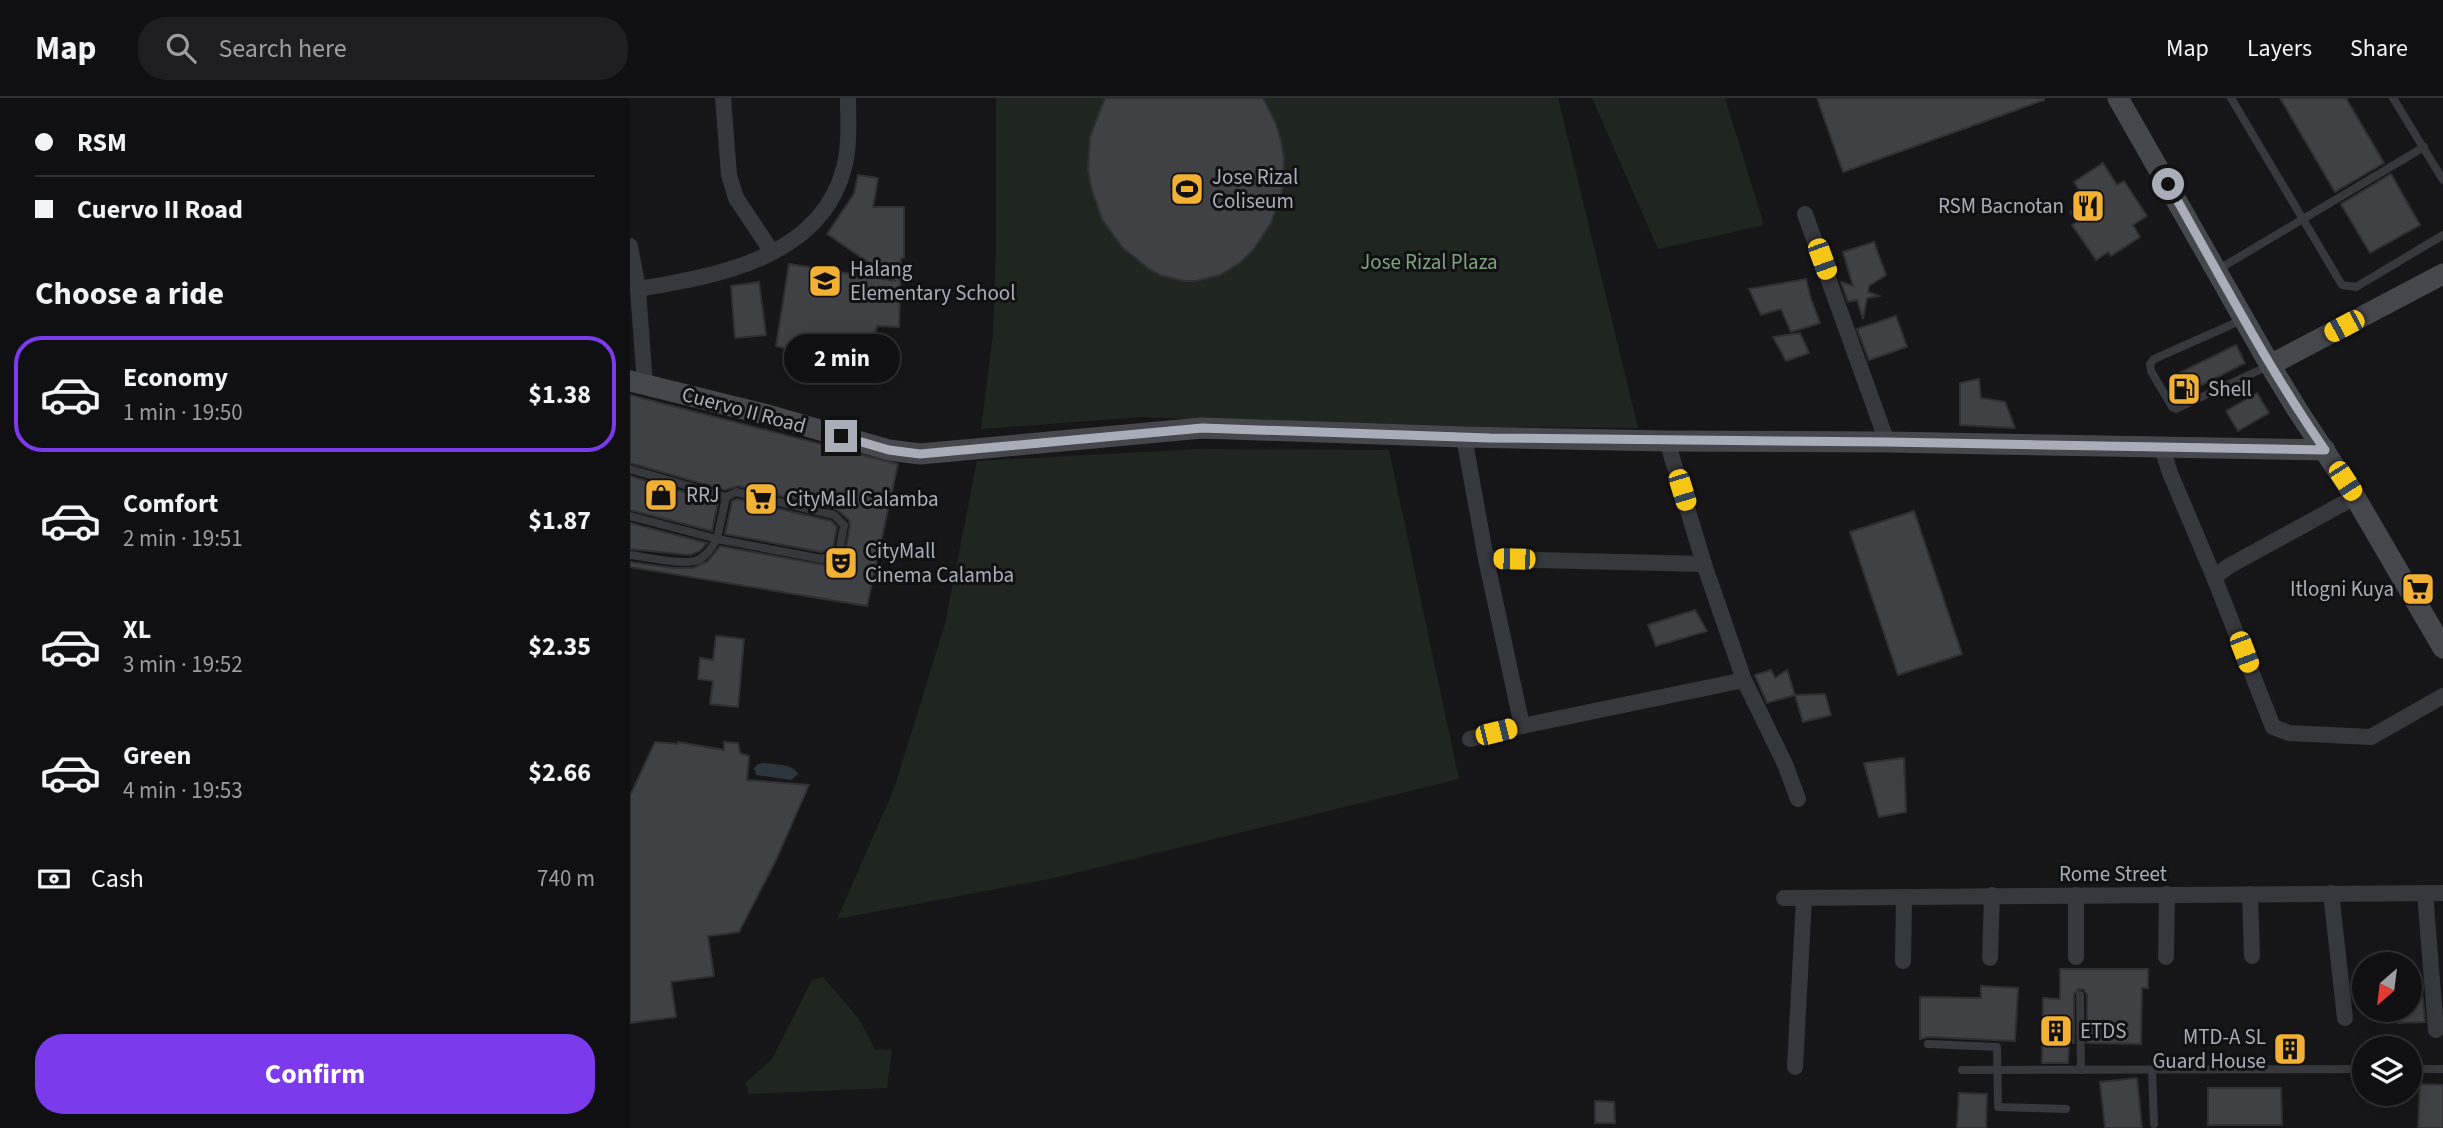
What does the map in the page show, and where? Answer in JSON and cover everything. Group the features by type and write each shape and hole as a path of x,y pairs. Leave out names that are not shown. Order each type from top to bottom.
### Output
{"street":[{"path":"723,98 729,175 736,198 772,253"},
{"path":"638,289 715,274 746,264 772,253 813,226 838,189 845,166 848,98"},
{"path":"2118,98 2270,365 2355,497 2443,648"},
{"path":"1805,214 1888,442"},
{"path":"630,246 638,289 637,383"},
{"path":"2270,365 2443,274"},
{"name":"Cuervo II Road","path":"637,383 768,415 889,450 920,454 1202,428 1464,438 2325,450"},
{"path":"1464,438 1486,559 1522,726"},
{"path":"1667,441 1704,564 1744,680 1785,764 1798,799"},
{"path":"2162,448 2169,473 2214,577 2273,727 2289,733 2371,737 2443,696"},
{"path":"2214,577 2229,566 2355,497"},
{"path":"1486,559 1704,564"},
{"path":"1470,739 1744,680"},
{"name":"Rome Street","path":"1784,898 2443,892"},
{"path":"2330,893 2345,1018"},
{"path":"2425,893 2436,1030"},
{"path":"2166,957 2167,894"},
{"path":"2250,894 2252,956"},
{"path":"1990,958 1992,895"},
{"path":"2076,895 2076,957"},
{"path":"1903,961 1904,897"},
{"path":"1796,1067 1804,899"}],"lane":[{"path":"2231,98 2342,285 2356,287 2443,235"},
{"path":"2393,98 2443,180"},
{"path":"2217,271 2424,147"},
{"path":"2244,319 2154,359 2150,364 2151,371 2172,407 2176,409 2270,365"},
{"path":"630,469 726,497 736,492 834,515 844,525 839,552 822,559 717,539 630,516"},
{"path":"630,555 689,562 700,559 717,539 726,497"},
{"path":"2080,995 2081,1070"},
{"path":"1928,1044 1997,1047 1998,1107 2066,1108"},
{"path":"1962,1070 2352,1069"},
{"path":"2422,1069 2443,1069"},
{"path":"2152,1070 2154,1124"}],"green space":[{"name":"Jose Rizal Plaza","path":"996,98 1558,98 1638,428 1321,425 1142,417 981,429 993,334"},
{"path":"1592,98 1725,98 1764,225 1658,249"},
{"path":"1199,449 1389,450 1459,779 1059,877 837,919 894,789 945,624 977,461"},
{"path":"823,977 859,1019 875,1049 892,1050 887,1088 749,1094 745,1083 772,1059 812,980"}],"shaded area":[{"path":"764,763 788,766 798,774 791,780 756,775 754,768"}],"building":[{"name":"Jose Rizal Coliseum","path":"1105,98 1263,98 1281,141 1284,158 1282,191 1271,223 1253,250 1241,262 1220,275 1184,281 1160,275 1149,269 1122,247 1102,219 1088,170 1090,137"},
{"path":"1817,98 2044,98 2044,100 1843,172"},
{"path":"2280,98 2346,98 2384,163 2335,192"},
{"path":"2103,163 2117,185 2124,181 2147,216 2133,225 2140,237 2111,256 2108,252 2096,260 2072,225 2077,222 2070,212 2087,201 2074,182"},
{"path":"2391,174 2420,225 2370,253 2341,204"},
{"path":"858,175 878,178 873,207 904,207 904,258 901,258 899,327 877,326 866,369 776,346 789,264 896,281 827,234 854,194"},
{"path":"1874,242 1886,275 1869,286 1868,292 1879,296 1867,298 1863,319 1857,300 1848,302 1841,282 1853,286 1843,252"},
{"path":"1806,279 1820,323 1791,332 1781,309 1761,315 1749,289"},
{"path":"759,282 766,335 735,338 731,286"},
{"path":"1896,316 1907,347 1869,360 1857,329"},
{"path":"1800,333 1809,353 1786,361 1773,337"},
{"path":"2236,345 2245,363 2182,395 2173,376"},
{"path":"1979,379 1981,398 2005,402 2015,428 1960,425 1960,383"},
{"path":"2257,393 2269,413 2238,431 2226,411"},
{"name":"CityMall Calamba","path":"630,395 898,464 867,606 630,567 630,562 693,568 708,561 720,546 824,565 844,557 850,526 849,520 836,509 738,486 725,490 630,463"},
{"path":"630,476 718,502 712,531 630,510"},
{"path":"737,499 831,521 837,527 833,548 821,552 725,534 732,501"},
{"path":"1914,511 1962,654 1898,675 1850,532"},
{"path":"630,523 707,543 700,551 690,555 630,549"},
{"path":"1695,610 1707,631 1656,646 1648,625"},
{"path":"716,636 744,639 738,707 710,704 713,681 698,679 700,658 713,660"},
{"path":"1771,670 1775,678 1787,670 1795,695 1767,703 1755,675"},
{"path":"1825,694 1831,715 1803,722 1795,695"},
{"path":"655,742 678,742 724,750 724,742 738,743 740,753 749,756 747,780 809,785 776,860 739,932 708,936 714,976 671,982 676,1017 630,1023 630,796"},
{"path":"1904,758 1906,812 1879,817 1864,763"},
{"path":"2060,969 2148,969 2148,988 2142,988 2141,1044 2087,1043 2087,995 2084,990 2079,989 2074,994 2074,1043 2069,1043 2068,1063 2042,1063 2043,998 2060,999"},
{"path":"1981,986 2018,988 2015,1041 1928,1037 1920,1039 1920,997 1981,998"},
{"path":"2422,998 2425,1022 2398,1023 2422,1022"},
{"name":"MTD-A SL Guard House","path":"2278,1038 2302,1038 2303,1060 2279,1061"},
{"path":"2137,1078 2142,1128 2105,1128 2100,1082"},
{"path":"2422,1084 2443,1085 2443,1128 2418,1128"},
{"path":"2208,1088 2281,1088 2282,1125 2208,1125"},
{"path":"1959,1093 1987,1094 1986,1128 1957,1128"},
{"path":"1595,1101 1614,1102 1615,1123 1595,1123"}],"place":[{"name":"Jose Rizal Coliseum","path":"1187,189"},
{"name":"RSM Bacnotan","path":"2088,206"},
{"name":"Halang Elementary School","path":"825,281"},
{"name":"Shell","path":"2184,389"},
{"name":"RRJ","path":"661,495"},
{"name":"CityMall Calamba","path":"761,499"},
{"name":"CityMall Cinema Calamba","path":"841,563"},
{"name":"Itlogni Kuya","path":"2418,589"},
{"name":"ETDS","path":"2056,1031"},
{"name":"MTD-A SL Guard House","path":"2290,1049"}],"route":[{"path":"841,436 889,450 920,454 1202,428 1489,438 2325,450 2270,365 2168,184"}]}
